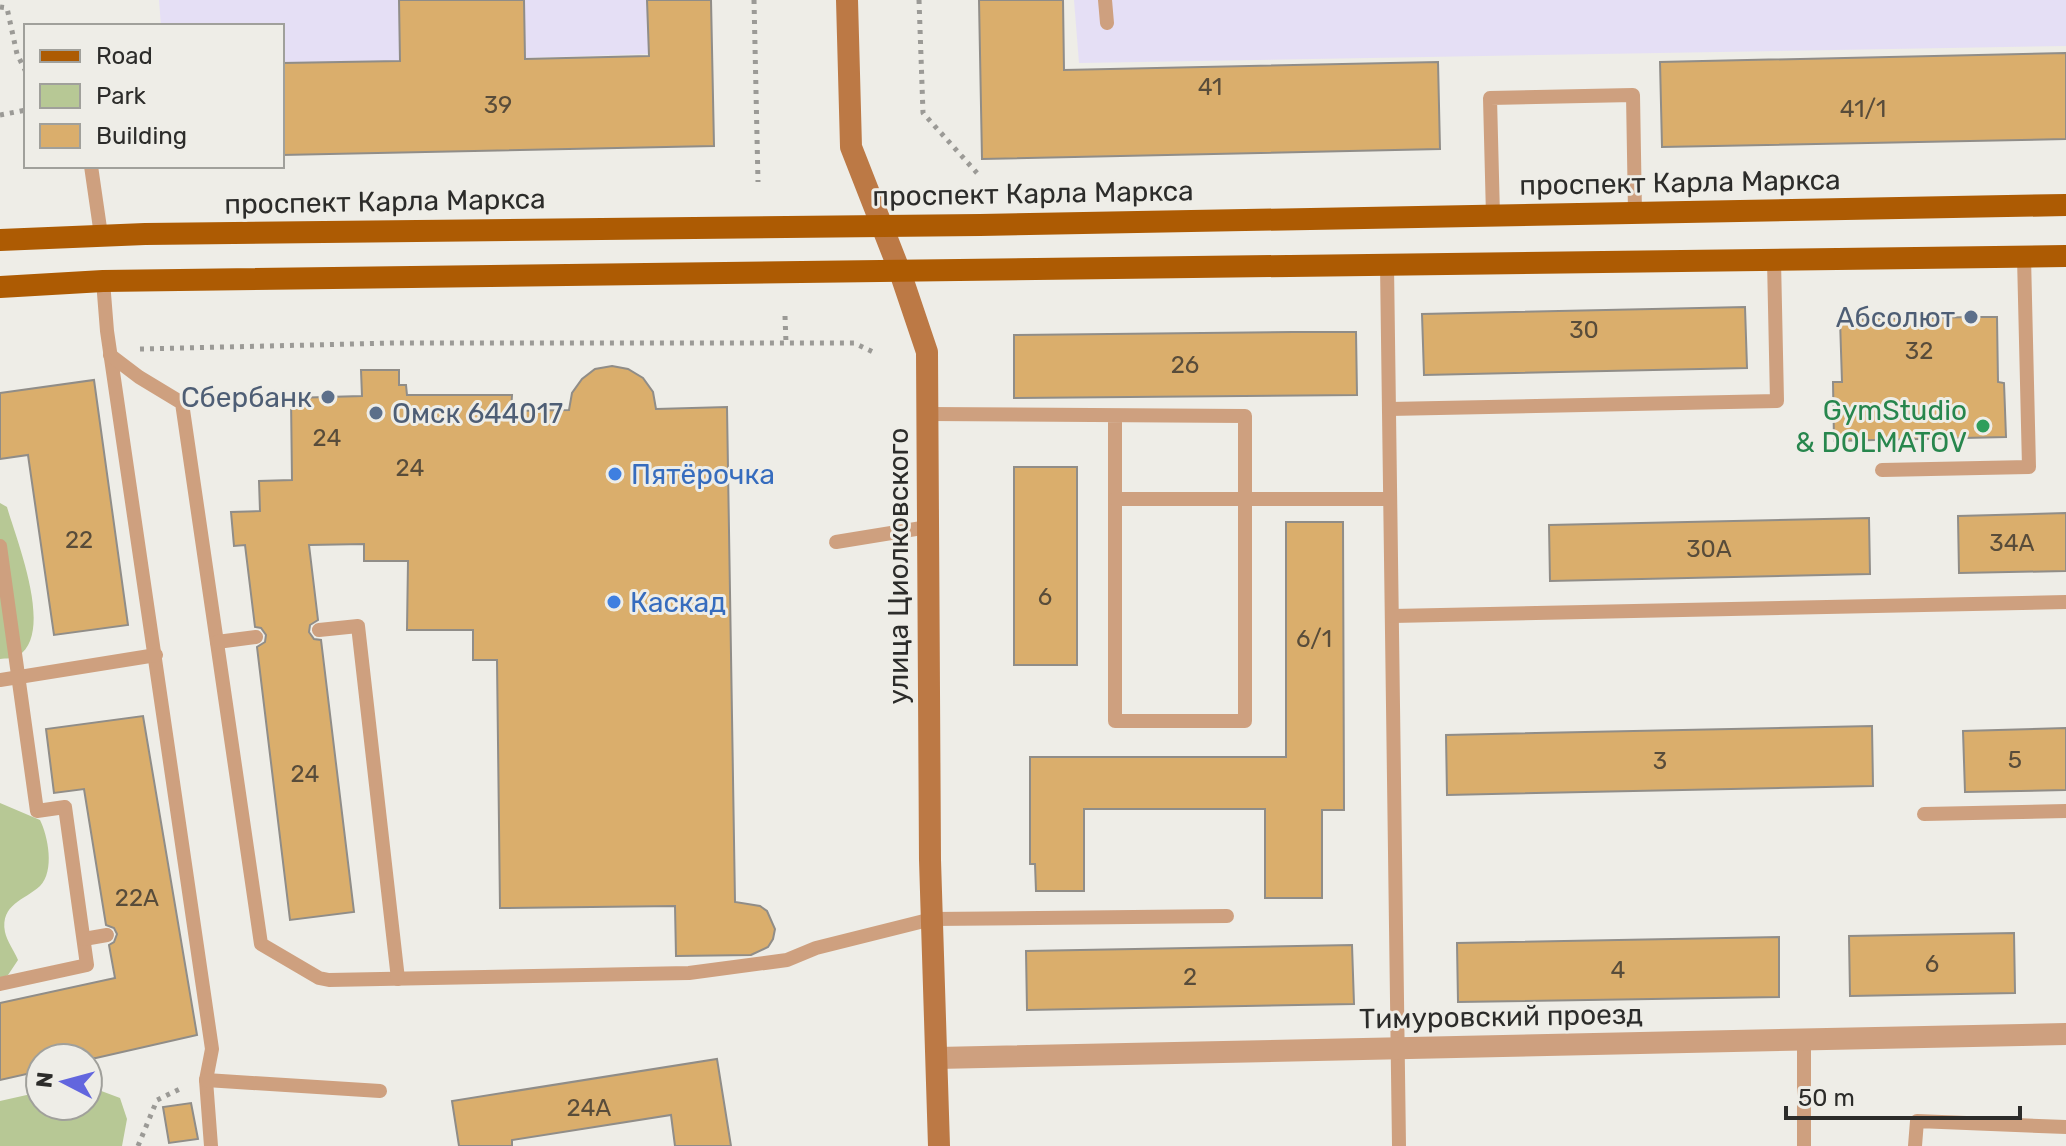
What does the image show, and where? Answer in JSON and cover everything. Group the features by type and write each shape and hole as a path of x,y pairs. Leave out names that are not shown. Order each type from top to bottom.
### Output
{"main road":[{"name":"улица Циолковского","path":"847,0 851,147 900,272 927,352 932,919 939,1146"},
{"name":"проспект Карла Маркса","path":"0,240 101,235 2066,205"},
{"path":"0,287 103,281 2066,256"}],"street":[{"name":"Тимуровский проезд","path":"937,1058 2066,1034"}],"lane":[{"path":"1105,0 1107,23"},
{"path":"1493,216 1490,98 1633,95 1635,213"},
{"path":"91,168 101,235"},
{"path":"1882,470 2029,467 2024,257"},
{"path":"1389,409 1777,401 1774,260"},
{"path":"1387,265 1399,1146"},
{"path":"103,281 110,352 156,655 185,921 212,1049 206,1080 211,1146"},
{"path":"110,352 139,377 182,403 261,944 319,978 689,973 787,960 816,948 932,919 1227,916"},
{"path":"928,414 1245,416 1245,721 1115,721 1115,416"},
{"path":"1115,499 1390,499"},
{"path":"836,542 928,527"},
{"path":"0,546 37,811 65,807 87,965 0,984"},
{"path":"1392,616 2066,602"},
{"path":"319,630 358,626 398,979"},
{"path":"217,642 256,637"},
{"path":"0,680 156,655"},
{"path":"1924,814 2066,811"},
{"path":"84,939 107,935"},
{"path":"1804,1040 1804,1146"},
{"path":"206,1080 380,1091"},
{"path":"1915,1146 1917,1121 2066,1127"}],"path":[{"path":"754,0 758,182"},
{"path":"919,0 923,113 977,173"},
{"path":"0,7 7,8 17,54 24,68"},
{"path":"0,115 24,110"},
{"path":"785,316 786,343"},
{"path":"110,352 394,343 854,343 873,352"},
{"path":"138,1146 157,1100"}],"shaded area":[{"path":"159,0 648,0 649,54 284,66 284,24 161,24"},
{"path":"1074,0 2066,0 2066,46 1079,63"}],"green space":[{"path":"0,503 7,507 24,562 33,607 33,628 29,644 18,656 0,659"},
{"path":"0,803 40,820 49,863 45,880 6,915 5,932 18,960 8,975 0,979"},
{"path":"104,1092 120,1098 127,1119 122,1146 0,1146 0,1101 24,1096 24,1122 104,1122"}],"building":[{"path":"399,0 524,0 525,59 649,56 647,0 711,0 714,146 284,155 284,63 400,61"},
{"path":"979,0 1063,0 1064,70 1438,62 1440,149 982,159"},
{"path":"2066,53 2066,139 1662,147 1660,62"},
{"path":"1745,307 1747,368 1424,375 1422,314"},
{"path":"1997,317 1998,382 2004,383 2006,437 1834,441 1833,382 1842,382 1840,320"},
{"path":"1356,332 1357,395 1014,398 1014,335"},
{"name":"Каскад","path":"612,366 628,369 643,378 653,392 656,409 727,407 735,902 760,906 767,911 775,929 773,939 768,947 751,955 676,956 675,906 500,908 497,660 473,660 473,630 407,630 408,561 364,561 364,544 309,545 318,620 310,625 309,632 314,639 321,640 354,912 290,920 257,647 265,642 266,635 261,628 255,627 245,545 234,546 231,512 260,511 259,481 292,480 291,398 362,396 361,370 399,370 399,385 406,385 407,395 512,395 511,411 569,410 572,393 582,379 595,369"},
{"path":"94,380 128,625 54,635 28,455 0,459 0,393"},
{"path":"1014,467 1077,467 1077,665 1014,665"},
{"path":"2066,513 2066,571 1959,573 1958,516"},
{"path":"1869,518 1870,574 1550,581 1549,525"},
{"path":"1286,522 1343,522 1344,810 1322,810 1322,898 1265,898 1265,809 1084,809 1084,891 1036,891 1035,864 1030,864 1030,757 1286,757"},
{"path":"143,716 197,1035 104,1056 104,1042 24,1042 24,1075 0,1080 0,1003 115,978 109,945 117,934 114,928 106,925 84,789 54,793 46,729"},
{"path":"1872,726 1873,786 1447,795 1446,735"},
{"path":"2066,728 2066,790 1965,792 1963,731"},
{"path":"2014,933 2015,993 1850,996 1849,936"},
{"path":"1779,937 1779,997 1458,1002 1457,943"},
{"path":"1352,945 1354,1004 1027,1010 1026,951"},
{"path":"717,1059 731,1146 675,1146 671,1115 512,1140 512,1146 459,1146 452,1101"},
{"path":"191,1103 198,1139 169,1143 163,1107"}],"place":[{"name":"Абсолют","path":"1971,317"},
{"name":"Сбербанк","path":"328,397"},
{"name":"Омск 644017","path":"376,413"},
{"name":"GymStudio & DOLMATOV","path":"1983,426"},
{"name":"Пятёрочка","path":"615,474"},
{"name":"Каскад","path":"614,602"}]}
